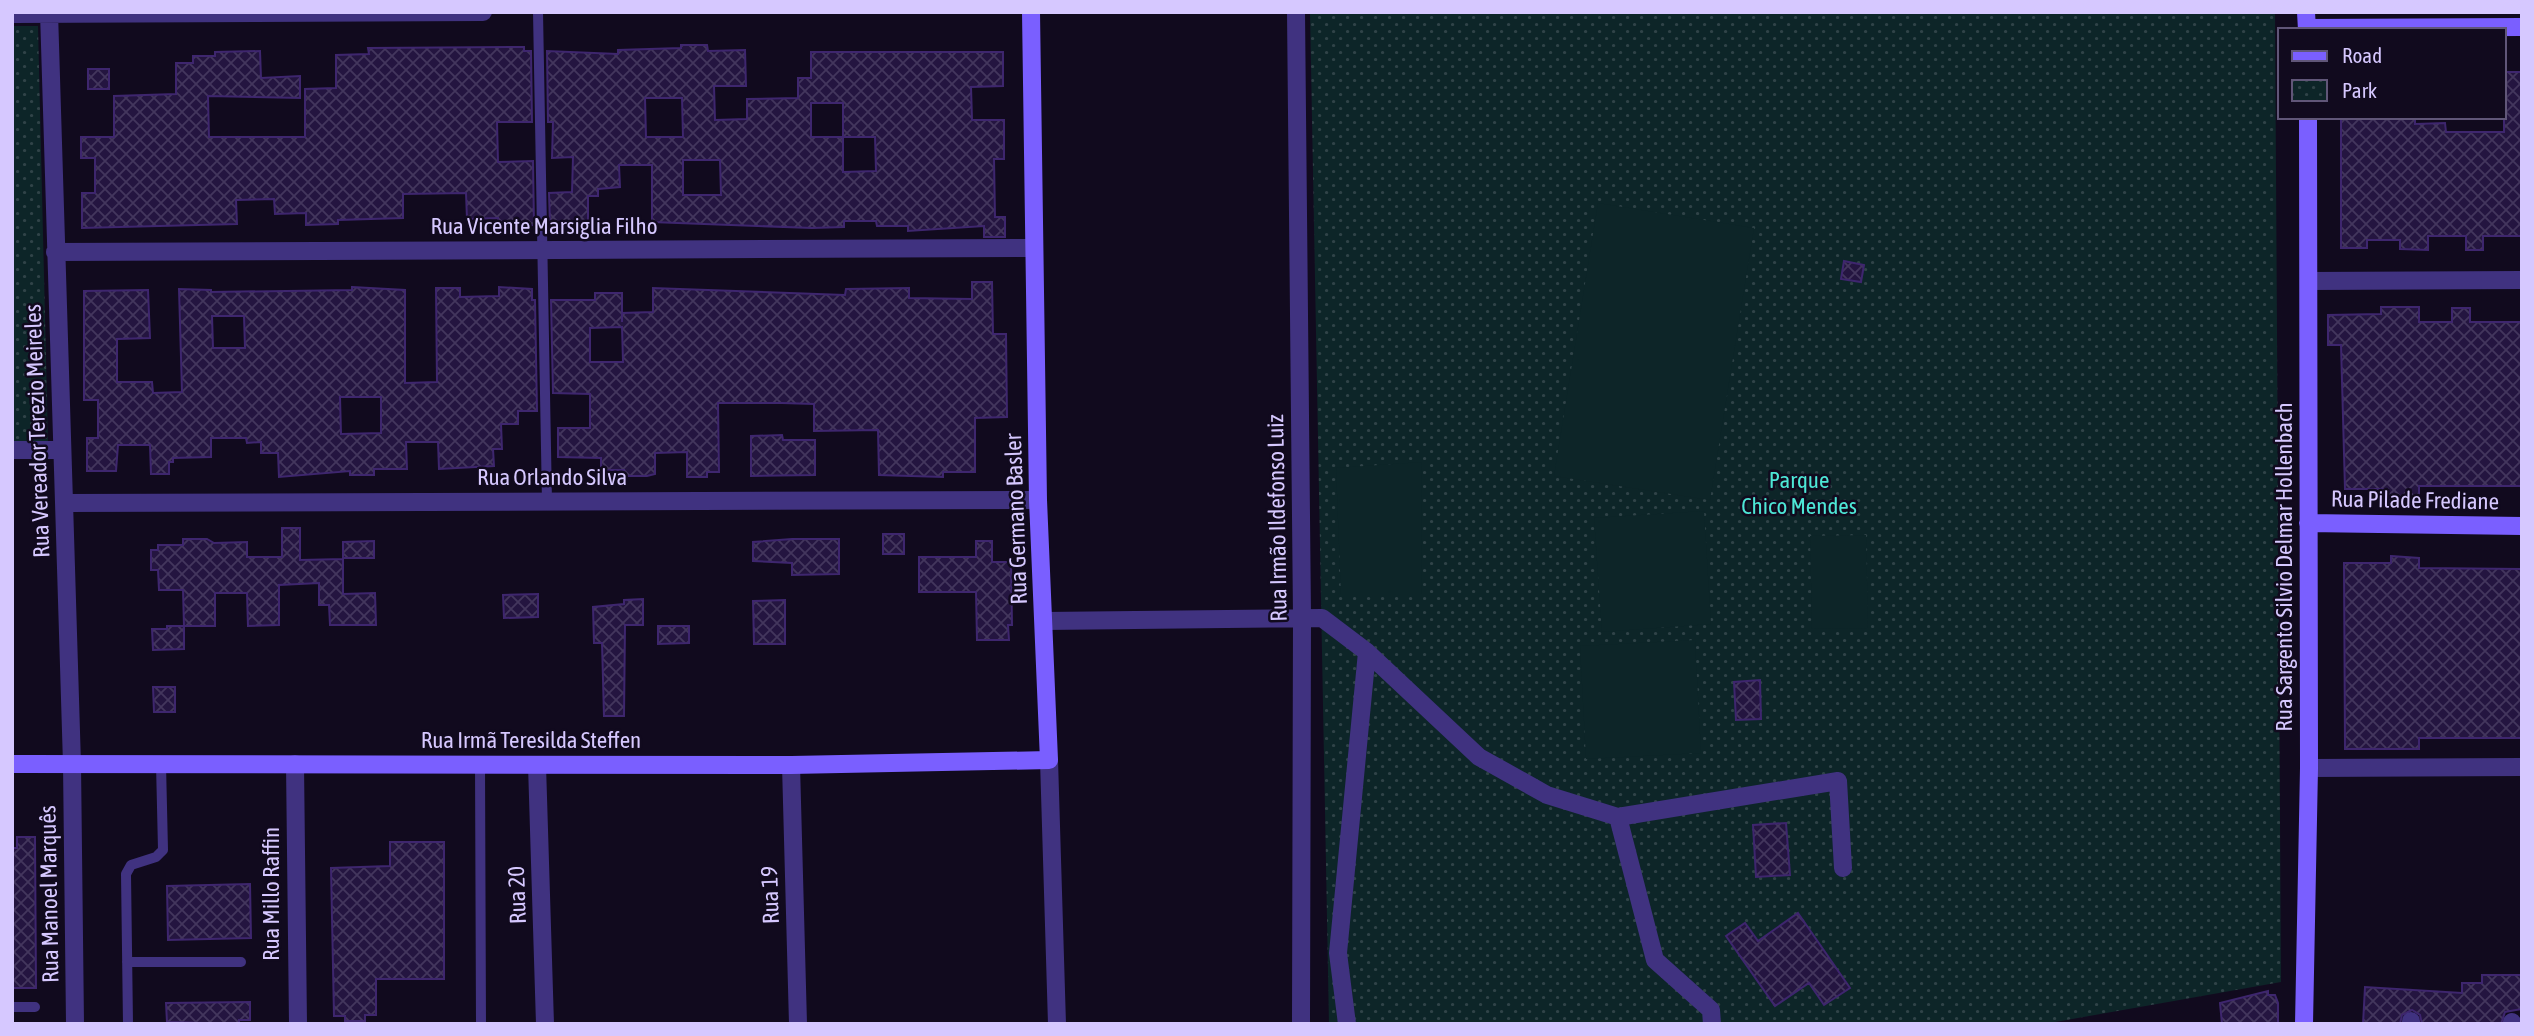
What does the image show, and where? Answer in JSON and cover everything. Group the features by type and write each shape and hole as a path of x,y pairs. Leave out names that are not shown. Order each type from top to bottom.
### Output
{"street":[{"path":"12,14 483,12"},
{"name":"Rua Germano Basler","path":"1031,12 1038,500 1057,1024"},
{"name":"Rua Irmão Ildefonso Luiz","path":"1296,12 1302,618 1301,1024"},
{"name":"Rua Vereador Terezio Meireles","path":"49,13 72,764"},
{"path":"2307,23 2522,27"},
{"name":"Rua Sargento Silvio Delmar Hollenbach","path":"2304,1020 2309,768 2308,119"},
{"name":"Rua Vicente Marsiglia Filho","path":"55,252 1033,248"},
{"path":"2309,281 2522,280"},
{"path":"12,450 61,450"},
{"name":"Rua Orlando Silva","path":"65,503 1038,500"},
{"name":"Rua Pilade Frediane","path":"2308,523 2522,526"},
{"path":"1044,621 1322,618 1367,652 1479,757 1547,795 1618,817 1838,781 1843,868"},
{"path":"1347,1024 1338,953 1367,652"},
{"name":"Rua Irmã Teresilda Steffen","path":"12,764 790,765 1049,760"},
{"name":"Rua Manoel Marquês","path":"72,764 75,1024"},
{"name":"Rua Millo Raffin","path":"295,764 298,1024"},
{"name":"Rua 20","path":"537,765 545,1024"},
{"name":"Rua 19","path":"790,765 798,1024"},
{"path":"2309,768 2522,767"},
{"path":"1618,817 1650,948 1664,970 1711,1010 1712,1024"}],"lane":[{"path":"538,12 540,250 547,502"},
{"path":"128,1024 127,868 156,857 163,850 161,764"},
{"path":"480,764 481,1024"},
{"path":"127,962 242,962"},
{"path":"12,1007 35,1007"}],"green space":[{"name":"Parque Chico Mendes","path":"1310,12 2275,12 2281,982 2044,1024 1329,1024"},
{"path":"12,26 38,26 48,443 12,442"},
{"path":"1598,203 1754,228 1710,500 1554,476"},
{"path":"1422,462 1421,595 1341,595 1336,468"},
{"path":"1704,511 1711,624 1602,632 1594,518"},
{"path":"1866,535 1868,628 1812,629 1810,536"},
{"path":"1695,640 1701,753 1586,759 1580,646"}],"building":[{"path":"681,45 707,45 708,51 745,50 746,86 714,86 715,120 747,119 747,99 798,98 798,78 811,78 811,52 1003,52 1003,86 971,87 972,120 1004,120 1004,159 994,159 995,217 1005,217 1005,237 984,237 984,226 908,231 908,226 877,226 876,221 844,221 844,227 812,228 652,222 652,165 619,165 620,187 598,189 598,196 588,196 588,225 550,225 549,193 572,192 573,157 552,158 553,122 548,122 547,51 618,54 618,50 681,48","holes":["645,98 682,98 683,137 646,137","811,103 843,103 843,137 811,137","843,137 875,137 876,171 843,172","683,160 720,160 721,195 683,195"]},
{"path":"524,47 524,51 531,51 532,122 497,122 498,162 533,161 534,225 498,227 498,218 467,219 466,193 403,194 403,218 338,220 338,224 306,225 306,213 275,214 274,199 236,200 237,224 82,228 82,193 95,193 95,158 81,158 81,137 114,137 114,96 176,94 176,63 193,63 193,56 215,56 215,52 260,51 261,78 300,76 300,98 208,96 209,137 305,137 305,89 336,88 336,55 369,54 368,48"},
{"path":"88,69 109,69 109,89 88,89"},
{"path":"2506,72 2522,72 2522,236 2483,236 2483,250 2466,250 2466,236 2428,236 2428,250 2400,249 2400,240 2367,240 2367,248 2341,248 2341,119 2415,119 2415,124 2445,123 2446,132 2504,132"},
{"path":"1844,261 1864,265 1861,282 1841,279"},
{"path":"972,282 992,282 993,334 1006,334 1007,417 975,418 975,472 943,472 943,477 879,475 878,430 814,431 814,404 718,403 719,472 707,472 707,477 687,477 687,452 655,453 655,474 647,476 624,476 624,470 601,470 601,458 558,457 558,428 590,428 590,394 553,393 551,300 595,300 595,293 622,293 622,313 653,312 653,288 845,295 846,289 909,288 909,298 972,299","holes":["622,327 623,362 590,362 590,328"]},
{"path":"352,287 405,290 405,383 437,382 436,288 460,288 460,297 499,296 499,287 532,289 532,300 535,300 537,411 518,411 518,424 501,424 502,449 493,449 494,466 439,469 438,442 406,442 407,469 374,469 374,475 350,475 350,471 279,477 278,453 261,453 261,442 247,443 246,438 211,438 211,457 173,458 173,462 169,462 169,474 151,474 150,445 118,445 116,471 87,471 87,438 98,438 98,400 84,400 84,291 148,290 150,338 117,339 117,382 152,382 153,393 182,392 179,289 211,292 352,290","holes":["212,316 244,316 245,348 213,348","340,397 381,397 381,433 341,434"]},
{"path":"2381,307 2419,307 2419,322 2452,322 2452,308 2470,308 2470,322 2522,322 2522,486 2419,486 2419,500 2388,500 2388,489 2345,489 2341,345 2328,345 2328,315 2381,314"},
{"path":"782,435 783,440 815,440 815,475 751,476 751,436"},
{"path":"282,528 300,528 300,560 343,559 343,594 375,593 376,625 330,625 329,605 319,605 319,583 279,585 279,625 248,626 247,593 215,593 215,626 184,626 183,590 159,590 158,570 151,570 151,550 158,550 158,545 183,545 183,539 207,539 214,543 247,542 247,557 282,557"},
{"path":"883,534 904,534 904,554 883,554"},
{"path":"839,539 839,574 792,575 792,563 753,561 753,542"},
{"path":"374,541 374,558 343,558 343,542"},
{"path":"976,541 992,541 992,562 1011,562 1012,625 1008,625 1009,640 977,640 976,592 919,592 919,557 976,557"},
{"path":"2391,556 2419,558 2419,568 2522,569 2522,738 2419,738 2419,749 2345,749 2344,563 2391,563"},
{"path":"538,594 538,617 504,618 503,595"},
{"path":"643,599 643,625 625,625 624,716 604,716 602,643 594,643 593,607"},
{"path":"785,600 785,644 754,644 753,601"},
{"path":"167,626 184,626 184,649 153,650 152,629 167,629"},
{"path":"658,626 689,626 689,643 658,644"},
{"path":"1760,680 1761,719 1736,720 1734,682"},
{"path":"153,687 175,687 175,712 154,712"},
{"path":"1786,823 1790,875 1756,877 1753,825"},
{"path":"17,837 35,837 36,988 12,988 12,848 17,848"},
{"path":"390,842 444,842 444,979 376,979 376,1015 365,1015 365,1021 345,1021 345,1016 334,1016 331,868 390,866"},
{"path":"250,884 251,938 168,940 167,886"},
{"path":"1798,913 1850,988 1824,1005 1809,983 1775,1006 1726,936 1745,923 1758,941"},
{"path":"2482,975 2522,975 2522,1009 2505,1012 2501,1024 2422,1024 2420,1015 2412,1010 2402,1015 2400,1024 2363,1024 2365,987 2462,993 2462,983 2482,983"},
{"path":"2268,991 2268,995 2275,995 2278,1003 2278,1024 2222,1024 2220,1003"},
{"path":"250,1002 250,1020 239,1020 239,1024 167,1022 166,1003"}]}
